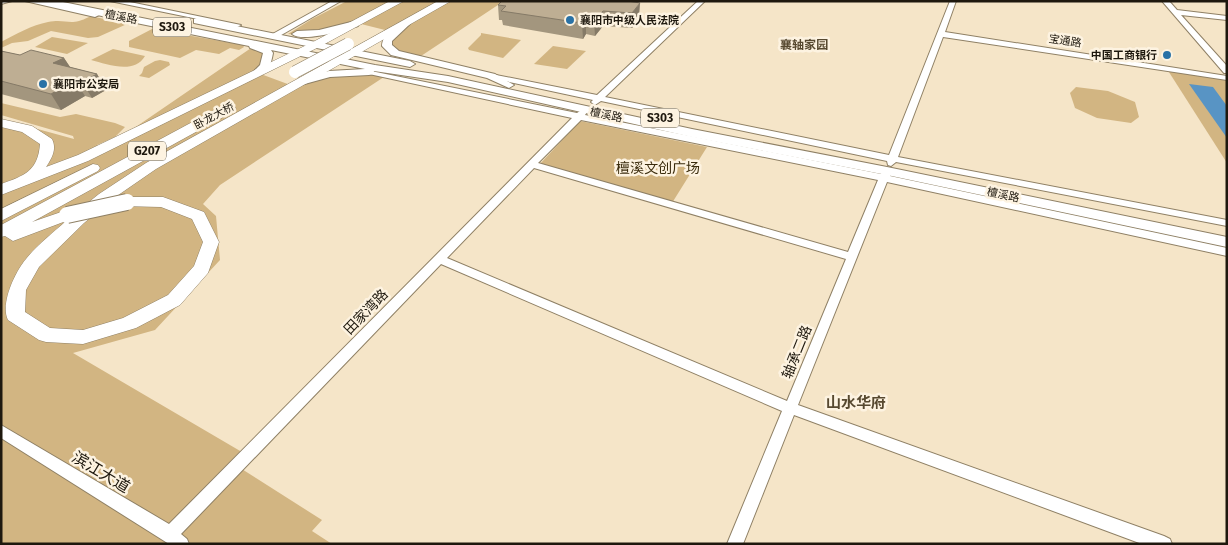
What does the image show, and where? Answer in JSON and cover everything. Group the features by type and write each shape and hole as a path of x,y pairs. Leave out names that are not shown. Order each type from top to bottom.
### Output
{"highway":[{"path":"1,190 83,158 301,52 399,1"},
{"name":"卧龙大桥","path":"1,216 413,1"},
{"name":"卧龙大桥","path":"1,232 428,1"},
{"path":"1,240 75,213 84,211 93,209 127,202 163,202 198,216 211,242 202,269 174,300 129,323 83,337 46,335 15,315 17,290 32,263 78,219 85,214 91,208 98,202 151,166 338,59 446,1"},
{"path":"1,123 27,129 47,142 46,156 34,177 1,203"}],"main road":[{"name":"檀溪路","path":"43,1 589,107 889,168 1227,232"},
{"name":"檀溪路","path":"94,1 275,34 509,85 589,107"},
{"path":"409,21 394,32 387,41 387,46 395,54 492,76 509,85"},
{"path":"219,25 238,25 275,34 303,35 319,33 357,23"},
{"path":"204,33 215,38 265,49 268,53 268,59 257,73"},
{"path":"293,86 328,74 369,72 440,78"},
{"name":"檀溪路","path":"889,168 1227,242"}],"street":[{"path":"1,2 9,1"},
{"path":"28,1 215,38"},
{"path":"114,1 238,25"},
{"path":"275,34 338,1"},
{"name":"田家湾路","path":"175,539 531,164 702,1"},
{"name":"轴承二路","path":"735,544 889,168 953,1"},
{"path":"1165,1 1227,73"},
{"path":"1175,12 1227,18"},
{"name":"宝通路","path":"941,34 1227,78"},
{"path":"369,72 589,107 889,168 1227,222"},
{"name":"宝通路","path":"1215,75 1227,73"},
{"path":"492,76 589,107"},
{"path":"531,164 852,257"},
{"path":"889,168 1227,252"},
{"path":"439,259 790,408 1164,544"},
{"name":"滨江大道","path":"1,431 175,539"}],"green space":[{"path":"347,1 504,1 418,58 395,53 387,46 393,32 357,23 303,35 288,34"},
{"path":"89,17 127,24 98,37 88,38 51,31 28,41 12,43 1,48 1,42 36,25 54,21 72,22"},
{"path":"152,29 243,45 244,47 239,50 230,48 219,54 196,50 180,58 129,47 129,41"},
{"path":"481,33 521,40 503,58 469,50 468,48"},
{"path":"52,37 88,43 67,54 35,47"},
{"path":"254,46 265,49 258,73 293,86 316,78 339,74 363,72 387,75 220,185 203,204 216,216 220,260 155,330 73,353 247,455 237,466 322,520 312,531 332,544 1,544 1,119 74,139 73,136 1,115 1,103 60,117 76,114 125,127 115,137 97,145 105,148"},
{"path":"553,46 586,51 567,69 534,64"},
{"path":"113,49 145,56 140,62 127,67 112,66 91,60"},
{"path":"160,60 169,62 170,65 149,78 139,76 144,67"},
{"path":"1167,69 1227,78 1227,163"},
{"path":"1076,87 1108,91 1135,102 1139,117 1131,123 1097,118 1075,108 1070,93"},
{"name":"檀溪文创广场","path":"580,121 707,147 672,203 539,165"}],"water":[{"path":"1189,84 1213,87 1227,106 1227,138"}],"building":[{"path":"502,1 628,1 640,3 632,13 603,11 594,21 586,19 582,23 501,11 506,6 498,5"},
{"path":"31,50 64,58 53,63 97,74 82,82 75,80 51,94 1,81 1,51 20,55"}],"place":[{"name":"襄阳市中级人民法院","path":"570,20"},
{"name":"中国工商银行","path":"1167,55"},
{"name":"襄阳市公安局","path":"43,84"}],"district":[{"name":"襄轴家园","path":"804,45"},
{"name":"山水华府","path":"856,403"}]}
